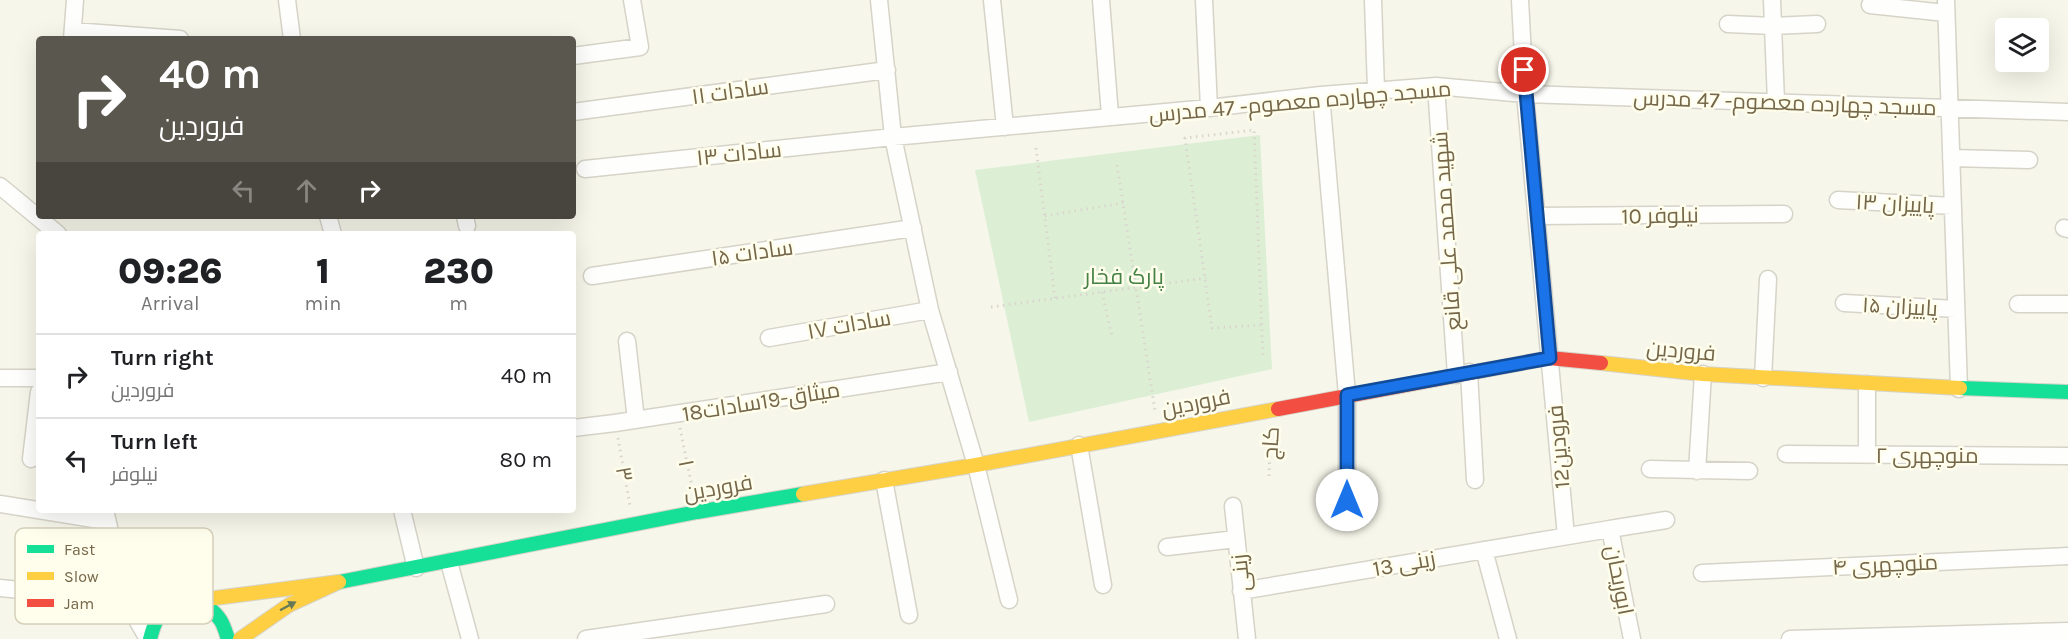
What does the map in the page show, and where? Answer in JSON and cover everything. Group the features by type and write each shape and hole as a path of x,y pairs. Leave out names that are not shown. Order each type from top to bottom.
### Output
{"street":[{"path":"75,0 73,35 100,36"},
{"path":"287,0 292,36"},
{"path":"576,56 640,47 632,0"},
{"path":"879,0 893,137 930,310 976,465 1009,600"},
{"path":"992,0 1005,127"},
{"path":"1101,0 1110,116"},
{"path":"1204,0 1209,108"},
{"path":"1373,0 1376,90"},
{"name":"12فرودین","path":"1520,0 1525,94 1566,536"},
{"path":"1772,0 1776,102"},
{"path":"1870,5 1946,6 1959,388"},
{"path":"1728,24 1773,26 1817,24"},
{"name":"سادات ۱۱","path":"576,112 887,70"},
{"name":"مسجد چهارده معصوم- 47 مدرس","path":"893,137 1436,86 1525,94 2068,112"},
{"name":"شهید محمد علی قانع","path":"1436,86 1475,480"},
{"path":"1321,95 1347,395 1347,500"},
{"name":"سادات ۱۳","path":"585,169 893,137"},
{"path":"1951,158 2029,160"},
{"path":"0,186 36,213"},
{"name":"پاییزان ۱۳","path":"1838,200 1953,206"},
{"name":"نیلوفر 10","path":"1536,216 1784,214"},
{"path":"43,219 55,231"},
{"name":"سادات ۱۵","path":"592,276 913,228"},
{"path":"1763,378 1768,279"},
{"name":"پاییزان ۱۵","path":"1844,303 1956,309"},
{"path":"2018,304 2068,304"},
{"name":"سادات ۱۷","path":"769,338 930,310"},
{"path":"627,341 636,420"},
{"name":"فروردین","path":"213,598 339,582 697,512 976,465 1550,358 1763,378 2068,392"},
{"name":"18میثاق-19سادات","path":"576,428 949,372"},
{"path":"1697,471 1703,374"},
{"path":"0,378 36,378"},
{"path":"1867,455 1868,384"},
{"path":"31,459 36,417"},
{"path":"1079,445 1103,585"},
{"name":"منوچهری ۲","path":"1786,454 2068,456"},
{"path":"1650,469 1749,471"},
{"path":"884,480 909,615"},
{"path":"0,504 36,508"},
{"name":"زینی","path":"1233,506 1247,639"},
{"path":"87,513 106,515"},
{"path":"403,513 416,568"},
{"path":"1610,529 1665,520"},
{"name":"ابوریحان","path":"1566,536 1610,529 1632,639"},
{"name":"زینی 13","path":"1241,591 1566,536"},
{"path":"1167,547 1236,539"},
{"path":"1484,550 1508,639"},
{"name":"منوچهری ۴","path":"1702,573 2068,556"},
{"path":"449,562 470,639"},
{"name":"فروردین","path":"240,639 289,605 339,582"},
{"path":"0,588 15,590"},
{"path":"586,639 826,604"},
{"path":"213,609 226,628 228,639"},
{"path":"140,624 149,639"},
{"name":"فروردین","path":"149,639 154,624"},
{"path":"1790,639 2068,632"}],"path":[{"path":"1262,326 1212,328 1185,138 1254,130 1262,326 1263,359"},
{"path":"1036,148 1055,298"},
{"path":"1117,165 1158,431"},
{"path":"1044,216 1123,203"},
{"path":"991,307 1206,278"},
{"path":"1102,292 1112,336"},
{"name":"کاج","path":"1269,476 1272,410"},
{"name":"۱","path":"678,414 697,512"},
{"name":"۳","path":"615,423 634,525"}],"green space":[{"name":"پارک فخار","path":"1260,135 1272,369 1029,422 975,170"}],"traffic: fast":[{"path":"1960,388 2068,392"},
{"path":"339,582 697,512 803,494"},
{"path":"213,612 222,623 228,639"},
{"path":"150,639 155,624"}],"traffic: slow":[{"path":"1601,363 1703,374 1960,388"},
{"path":"803,494 976,465 1278,409"},
{"path":"213,598 339,582 289,605 240,639"}],"traffic: jam":[{"path":"1278,409 1549,358 1601,363"}],"route":[{"path":"1347,500 1347,395 1550,358 1524,70"}]}
